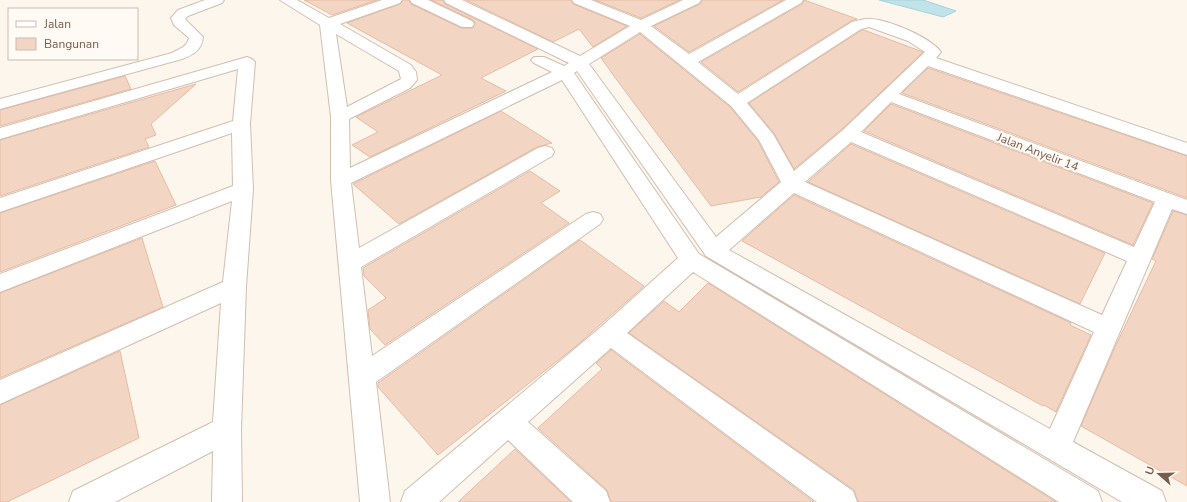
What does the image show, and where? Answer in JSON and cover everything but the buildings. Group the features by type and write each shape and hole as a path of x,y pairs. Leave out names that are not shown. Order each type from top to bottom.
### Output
{"street":[{"path":"0,104 176,56 191,50 196,43 196,37 179,22 178,18 183,13 217,0"},
{"path":"287,0 405,68 409,76 409,80 404,85 340,117"},
{"path":"327,24 395,0"},
{"path":"417,0 572,67"},
{"path":"451,0 572,67 703,256 1087,502"},
{"path":"579,0 641,25 688,61 736,102 767,138 792,184 1108,328"},
{"path":"341,180 572,67 641,25 694,0"},
{"path":"688,61 796,0"},
{"path":"416,502 610,334 792,184 849,134 933,52 929,46 918,40 870,23 863,23 857,25 736,102"},
{"path":"327,24 340,117 341,180 348,264 374,502"},
{"path":"926,60 1187,149"},
{"path":"0,134 247,62 241,124 244,189 234,287 227,429 228,502"},
{"name":"Jalan Anyelir 14","path":"889,96 1176,204"},
{"path":"0,205 241,124"},
{"path":"849,134 1140,258"},
{"path":"348,264 545,152"},
{"path":"0,283 244,189"},
{"path":"1056,449 1140,258 1176,204"},
{"path":"361,378 593,219"},
{"path":"703,256 1150,502"},
{"path":"0,392 234,287"},
{"path":"610,334 842,502"},
{"path":"509,423 595,502"},
{"path":"84,502 227,429"}],"water":[{"path":"879,0 923,0 956,11 943,17"}]}
